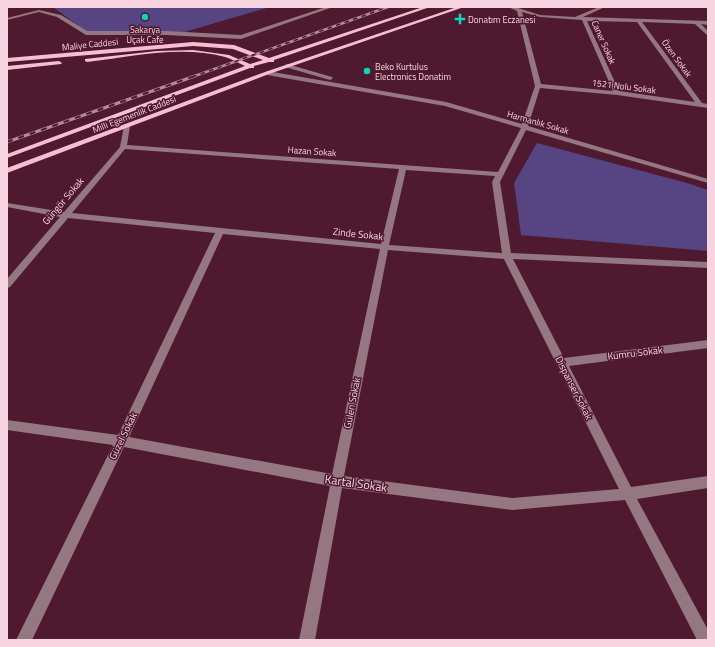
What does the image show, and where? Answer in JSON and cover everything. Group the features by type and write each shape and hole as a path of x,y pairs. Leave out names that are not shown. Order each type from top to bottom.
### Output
{"main road":[{"path":"269,60 428,7"},
{"path":"287,66 462,7"},
{"name":"Maliye Caddesi","path":"7,60 193,44 234,47 287,66"},
{"name":"Maliye Caddesi","path":"80,61 184,51 228,57 267,73"},
{"name":"Milli Egemenlik Caddesi","path":"7,156 269,60"},
{"name":"Maliye Caddesi","path":"7,68 64,63"},
{"name":"Milli Egemenlik Caddesi","path":"7,171 287,66"}],"street":[{"path":"7,19 39,12 59,16 86,33 174,33 241,37 331,7"},
{"path":"510,7 540,16 639,22 708,23"},
{"path":"576,18 603,7"},
{"path":"519,10 538,86"},
{"name":"Caner Sokak","path":"584,19 617,93"},
{"name":"Özen Sokak","path":"639,22 700,105"},
{"path":"696,23 708,34"},
{"name":"Harmanlık Sokak","path":"287,66 360,88"},
{"name":"Harmanlık Sokak","path":"267,73 446,104 708,181"},
{"name":"1521 Nolu Sokak","path":"538,86 617,93 708,106"},
{"name":"Dispanser Sokak","path":"538,86 524,128 496,182 507,256 628,494 705,640"},
{"name":"Güngör Sokak","path":"7,285 122,147 127,126"},
{"name":"Hazan Sokak","path":"122,147 500,174"},
{"name":"Gülen Sokak","path":"307,640 384,247 403,167"},
{"name":"Zinde Sokak","path":"7,205 65,215 384,247 507,256 708,265"},
{"name":"Güzel Sokak","path":"24,640 121,441 220,231"},
{"name":"Kumru Sokak","path":"561,363 708,344"},
{"name":"Kartal Sokak","path":"7,425 121,441 337,481 512,504 628,494 708,482"}],"shaded area":[{"path":"53,7 270,7 181,33 88,33"},
{"path":"537,143 708,190 708,251 521,235 514,183"}],"railway":[{"path":"192,77 388,7"},
{"path":"7,142 195,76"}],"place":[{"name":"Sakarya Uçak Cafe","path":"145,17"},
{"name":"Donatım Eczanesi","path":"460,19"},
{"name":"Beko Kurtulus Electronics Donatim","path":"367,71"}]}
